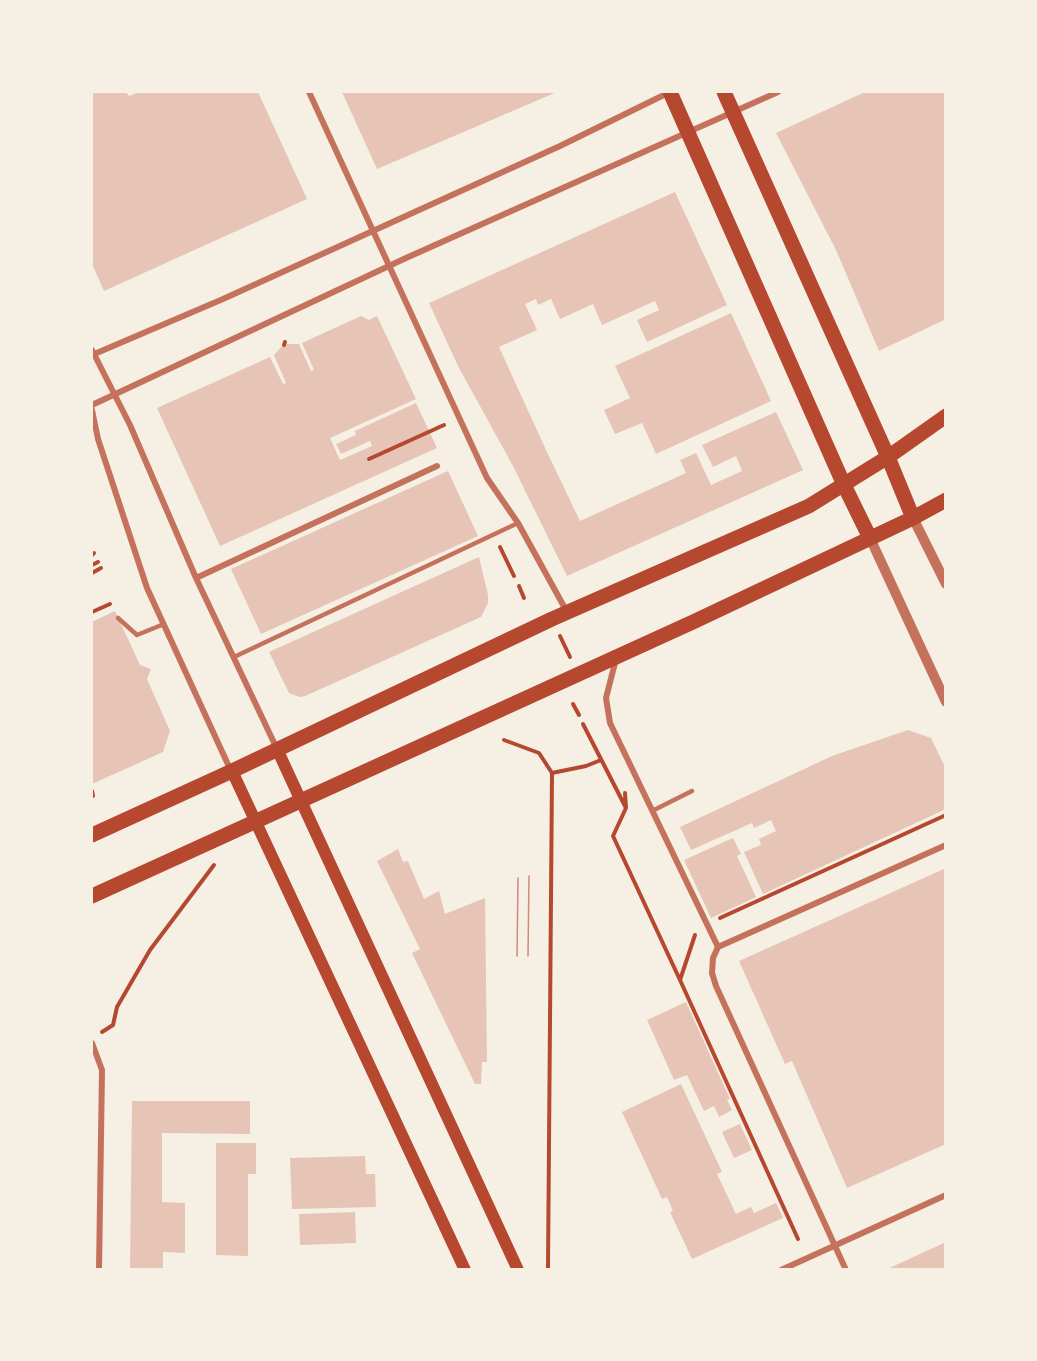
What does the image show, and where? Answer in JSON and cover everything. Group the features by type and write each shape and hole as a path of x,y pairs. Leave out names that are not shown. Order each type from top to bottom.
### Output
{"main road":[{"path":"670,92 844,485 870,538"},
{"path":"724,92 888,457 913,518"},
{"path":"92,835 567,612 809,506 888,457 945,416"},
{"path":"92,896 616,657 913,518 945,500"},
{"path":"277,749 518,1269"},
{"path":"232,771 464,1269"}],"street":[{"path":"309,92 365,209 487,478 518,523 567,612"},
{"path":"277,749 196,578 130,425 92,353 223,299 560,146 670,92"},
{"path":"92,405 390,265 778,92"},
{"path":"92,410 98,439 144,578 232,771"},
{"path":"196,578 437,466"},
{"path":"913,518 945,584"},
{"path":"870,538 945,702"},
{"path":"616,657 606,698 610,723 718,947"},
{"path":"846,1269 716,986 712,973 713,958 718,947 945,845"},
{"path":"92,1043 102,1070 99,1269"},
{"path":"781,1269 945,1195"}],"lane":[{"path":"234,657 518,523"},
{"path":"118,618 137,635 164,624"},
{"path":"652,811 692,791"}],"path":[{"path":"369,459 444,425"},
{"path":"504,556 514,576"},
{"path":"92,565 98,562"},
{"path":"92,573 101,568"},
{"path":"519,586 524,598"},
{"path":"92,612 116,601"},
{"path":"573,704 579,715"},
{"path":"583,724 627,808 613,836 798,1239"},
{"path":"504,740 539,753 552,773 548,1268"},
{"path":"552,773 586,766 600,758"},
{"path":"711,921 729,915 945,815"},
{"path":"99,1034 113,1025 117,1006 150,950 214,865"},
{"path":"680,980 698,927"}],"building":[{"path":"92,92 126,92 129,96 139,92 258,92 307,199 104,291 92,264"},
{"path":"342,92 557,92 377,169"},
{"path":"865,92 946,92 946,319 879,351 836,250 776,133"},
{"path":"675,192 727,305 647,342 637,320 659,310 655,301 602,325 593,304 560,319 551,299 538,305 536,299 525,304 537,330 499,347 546,450 580,521 686,473 680,460 696,453 711,485 742,471 736,456 713,467 702,445 776,412 803,470 567,576 513,466 458,366 429,303"},
{"path":"731,313 771,401 656,454 642,423 615,434 604,410 630,398 615,366"},
{"path":"361,316 369,320 377,316 416,399 330,438 340,460 372,446 370,441 341,454 336,444 356,435 355,431 416,403 437,448 220,546 157,408 270,357 283,384 286,383 274,355 282,346 299,344 311,371 314,370 302,343"},
{"path":"448,471 478,536 261,634 231,569"},
{"path":"479,557 488,595 488,603 481,617 305,696 300,697 289,693 269,652"},
{"path":"115,611 140,665 151,669 147,679 170,731 163,752 92,784 92,622"},
{"path":"908,730 931,738 946,769 946,809 763,894 744,852 761,845 759,839 776,831 771,820 754,828 752,823 691,850 680,827 832,756"},
{"path":"733,838 741,854 737,856 756,897 711,918 684,860"},
{"path":"398,849 403,862 408,861 424,899 439,891 445,914 485,898 487,1062 482,1062 481,1084 475,1084 412,953 420,949 377,861"},
{"path":"946,868 946,1144 847,1188 792,1061 785,1064 739,961"},
{"path":"686,1002 730,1099 727,1100 732,1110 719,1117 714,1106 704,1111 687,1075 674,1080 647,1020"},
{"path":"681,1084 722,1172 717,1174 736,1214 751,1207 754,1213 776,1203 783,1218 692,1259 670,1212 673,1211 667,1197 662,1199 622,1112"},
{"path":"132,1101 250,1101 250,1134 162,1133 162,1202 185,1203 185,1253 163,1252 163,1270 130,1270"},
{"path":"740,1124 752,1150 734,1158 722,1132"},
{"path":"216,1143 256,1143 256,1174 248,1174 248,1256 216,1255"},
{"path":"365,1156 366,1174 375,1174 376,1207 292,1209 290,1158"},
{"path":"355,1212 356,1243 300,1245 299,1214"},
{"path":"946,1242 946,1270 885,1270"}],"tram line":[{"path":"528,956 529,876"},
{"path":"517,956 518,878"}]}
